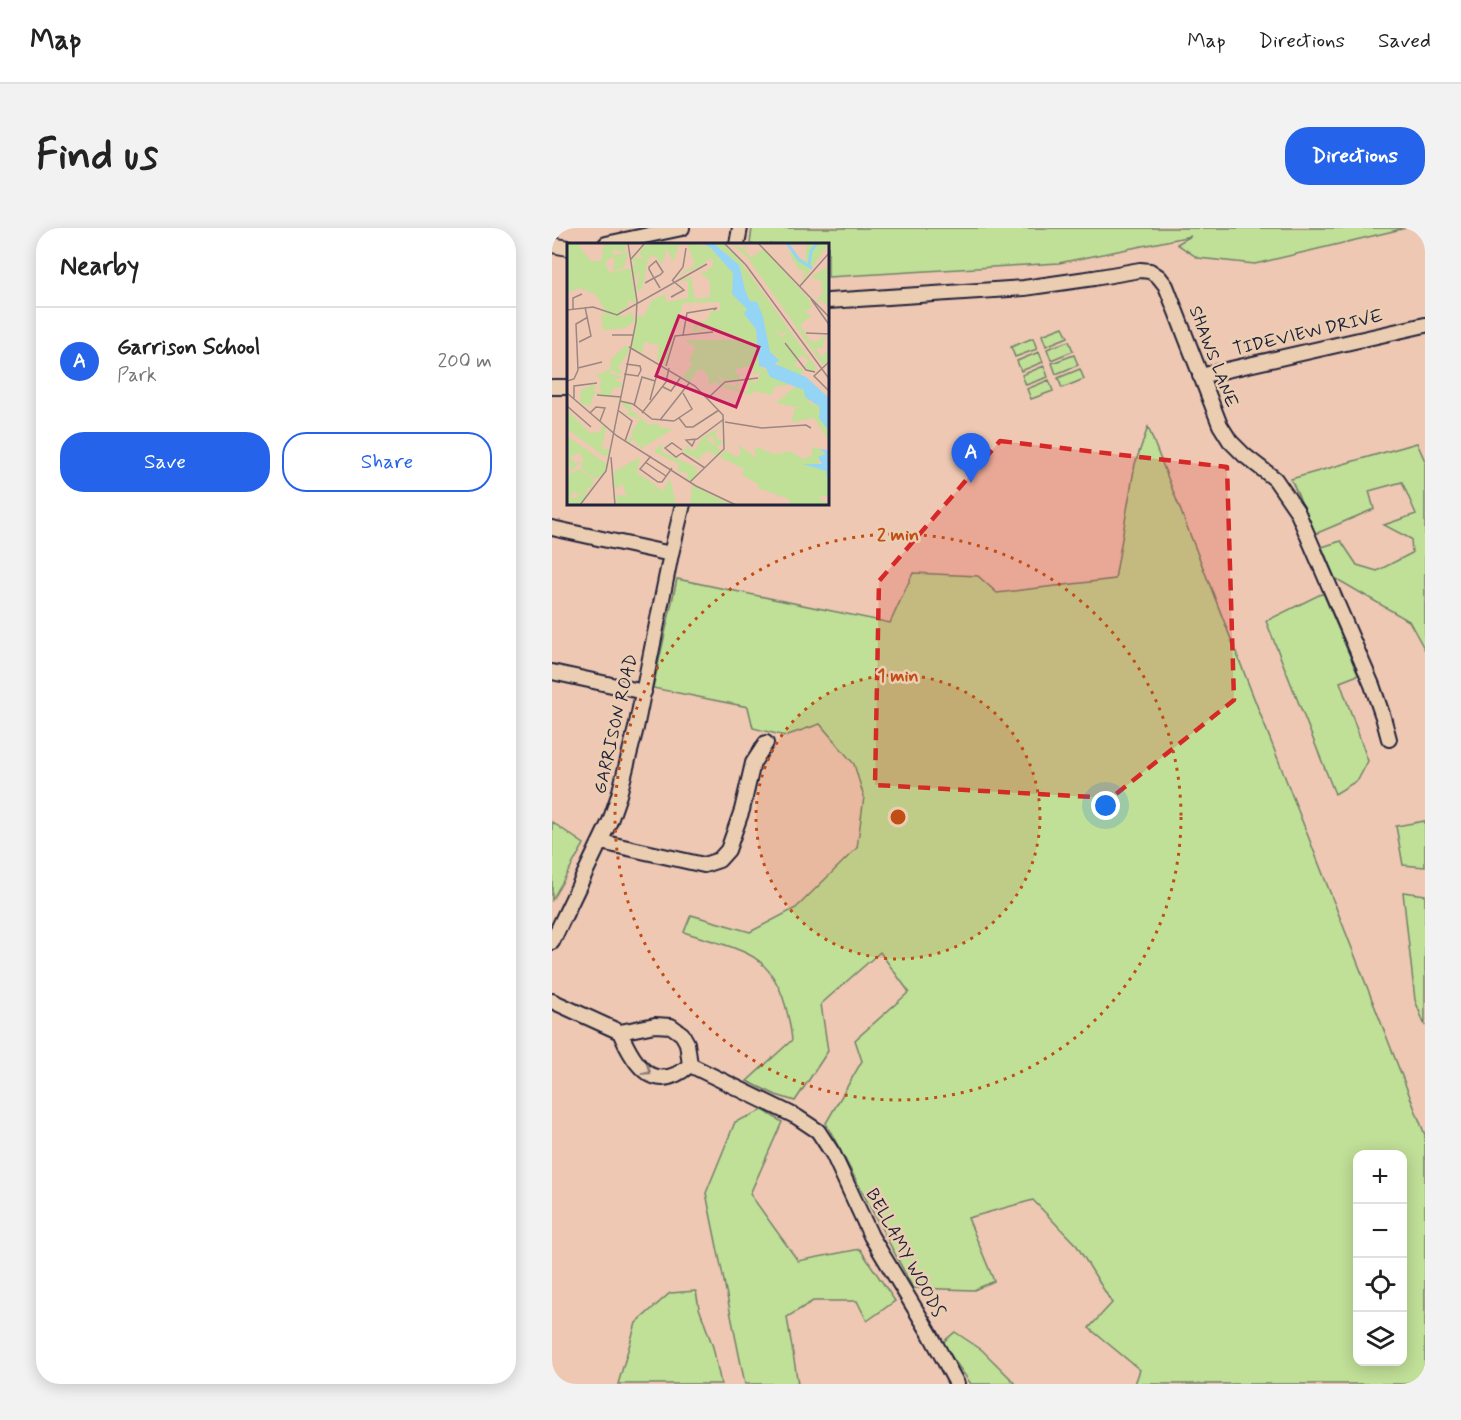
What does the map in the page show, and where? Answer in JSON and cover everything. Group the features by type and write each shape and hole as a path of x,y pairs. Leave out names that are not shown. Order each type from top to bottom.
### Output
{"street":[{"path":"611,243 682,228"},
{"path":"737,243 740,228"},
{"path":"552,245 567,248"},
{"name":"SHAWS LANE","path":"830,301 1024,288 1140,270 1150,271 1159,277 1166,286 1220,425 1230,441 1275,479 1297,511 1371,685 1389,739"},
{"name":"TIDEVIEW DRIVE","path":"1200,376 1425,325"},
{"name":"GARRISON ROAD","path":"552,942 601,842 619,795 644,692 683,506"},
{"path":"552,528 671,554"},
{"path":"552,672 644,692"},
{"path":"601,842 704,865 719,860 728,850 753,763 765,743"},
{"path":"552,1001 620,1032 654,1025 671,1026 682,1034 687,1043 690,1065 682,1072 670,1077 658,1078 649,1075 632,1057 620,1032"},
{"name":"BELLAMY WOODS","path":"690,1065 797,1117 818,1131 827,1141 861,1218 957,1384"}],"highlighted area":[{"path":"1000,441 1227,467 1234,700 1111,798 875,785 879,581"}],"green space":[{"path":"752,228 1406,228 1255,264 1198,258 1177,244 1191,236 1059,263 830,277 830,243 750,243"},
{"path":"1063,327 1068,337 1046,346 1042,335"},
{"path":"1033,338 1037,349 1015,357 1011,347"},
{"path":"1069,341 1073,351 1051,360 1047,349"},
{"path":"1039,352 1043,362 1021,371 1017,361"},
{"path":"1074,355 1078,365 1056,374 1052,363"},
{"path":"1044,366 1048,377 1026,385 1022,375"},
{"path":"1080,369 1084,379 1062,388 1058,378"},
{"path":"1049,380 1053,391 1031,399 1027,389"},
{"path":"1148,427 1425,1135 1425,1384 1135,1384 1140,1370 1089,1328 1112,1303 1077,1246 1033,1200 968,1218 994,1281 974,1290 913,1288 826,1123 862,1061 855,1040 909,992 880,952 821,1004 828,1051 795,1101 747,1081 792,1040 788,1015 774,978 767,968 746,953 684,932 691,915 750,932 796,908 857,848 864,797 854,764 820,724 785,736 753,728 748,707 653,688 677,579 890,623 913,573 978,576 997,593 1115,579 1135,464"},
{"path":"1417,443 1425,461 1425,650 1409,621 1335,578 1322,547 1341,541 1357,565 1377,571 1412,553 1411,539 1384,525 1416,514 1402,482 1369,491 1374,509 1315,534 1291,479"},
{"path":"1323,593 1358,675 1340,682 1368,761 1358,780 1335,794 1266,621"},
{"path":"1425,821 1425,867 1403,865 1396,826"},
{"path":"552,822 584,844 552,900"},
{"path":"1403,892 1425,895 1425,1026 1415,1000"},
{"path":"763,1110 782,1122 750,1194 798,1261 860,1249 895,1301 867,1321 857,1301 813,1301 787,1317 798,1384 745,1384 706,1193 735,1122"},
{"path":"696,1291 699,1308 713,1347 721,1384 618,1384 636,1323 670,1293"},
{"path":"955,1332 982,1350 1016,1384 971,1384 942,1343"}],"place":[{"name":"Garrison School","path":"971,483"}]}
